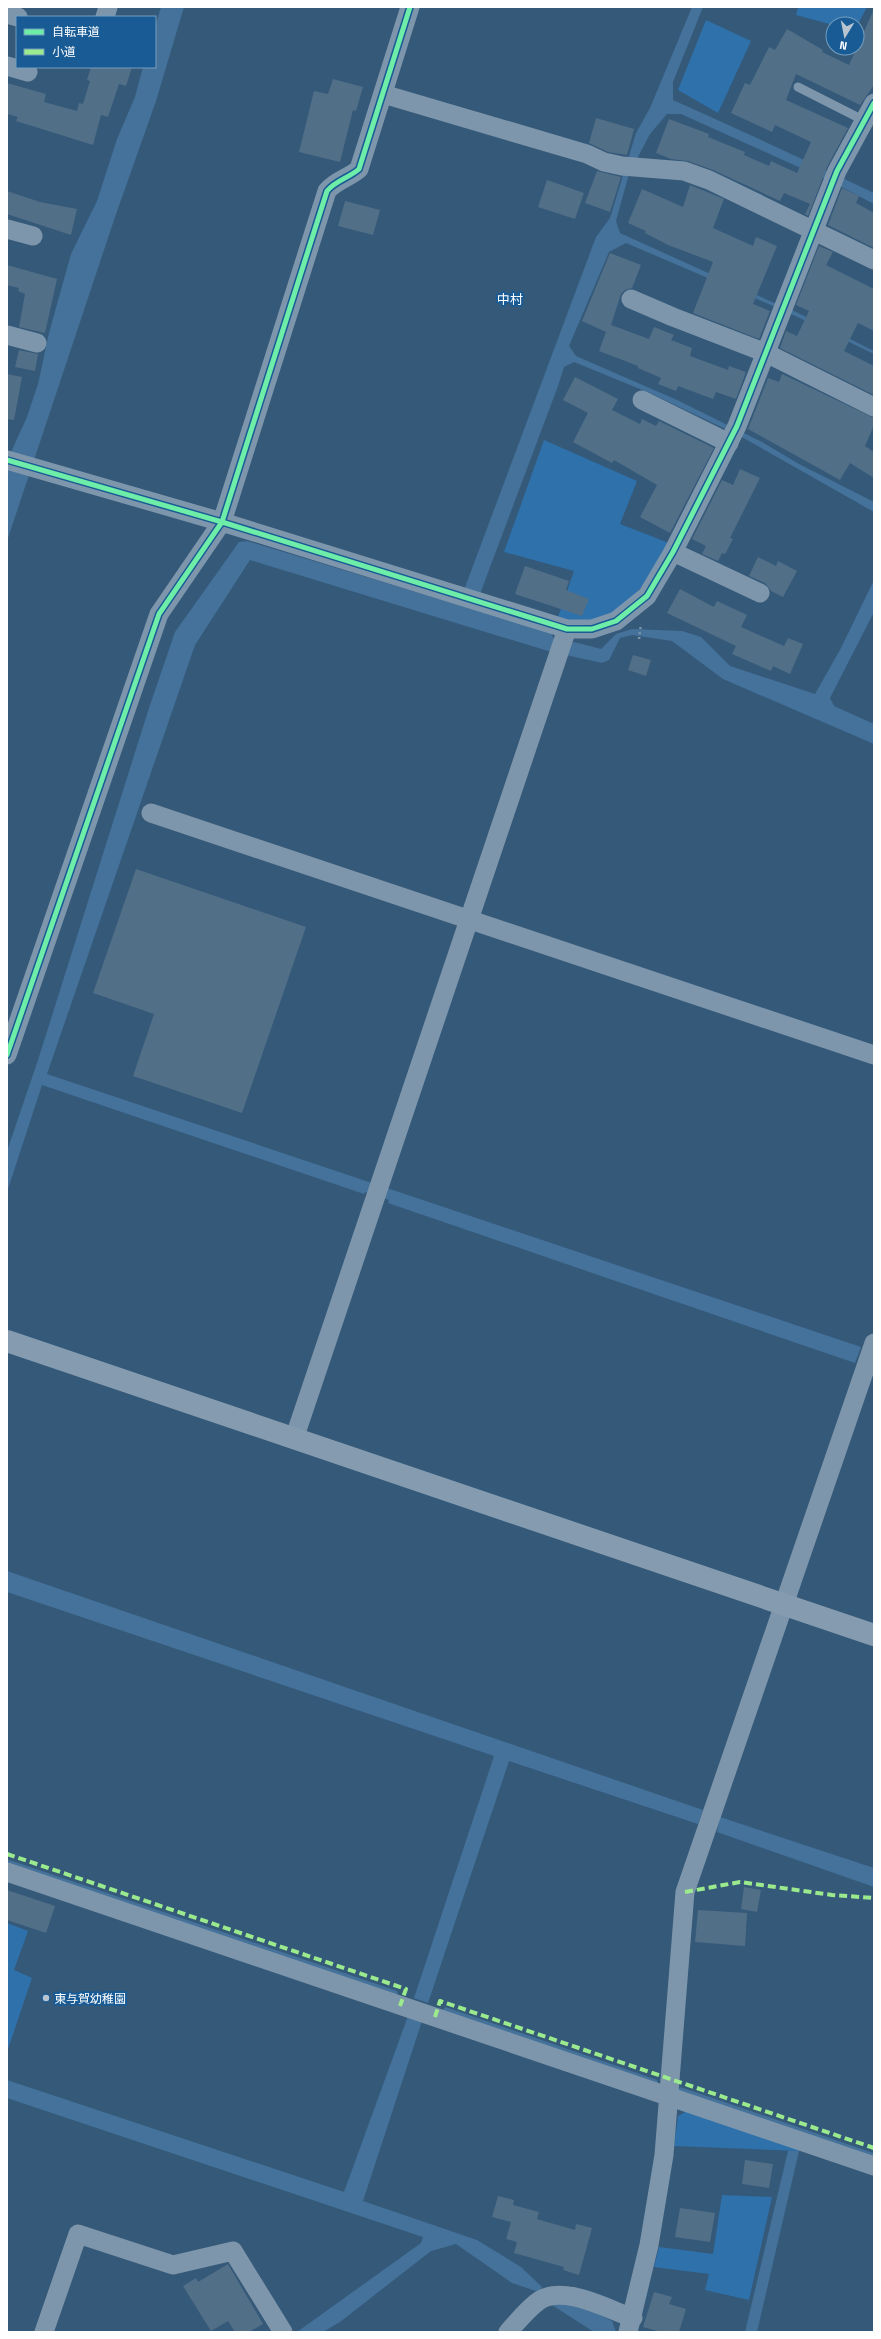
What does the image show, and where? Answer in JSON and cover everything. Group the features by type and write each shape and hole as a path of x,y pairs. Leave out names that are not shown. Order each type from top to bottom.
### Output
{"street":[{"path":"7,1055 158,614 222,522 327,191 333,184 352,175 359,169 410,7"},
{"path":"7,66 28,72"},
{"path":"383,94 629,167 654,167 684,171 710,180 874,260"},
{"path":"7,460 37,467 222,522 565,634 592,629 616,621 647,596 673,552 733,435 834,179 874,103"},
{"path":"7,229 33,236"},
{"path":"631,299 766,353 874,407"},
{"path":"7,335 37,343"},
{"path":"642,400 733,435"},
{"path":"673,552 760,593"},
{"path":"294,1439 565,634"},
{"path":"151,813 874,1055"},
{"path":"7,1341 874,1635"},
{"path":"508,2332 537,2302 557,2294 573,2296 630,2325 650,2237 664,2155 670,2097 682,1909 685,1892 874,1344"},
{"path":"7,1872 874,2166"},
{"path":"44,2332 78,2234 174,2265 233,2251 283,2332"}],"lane":[{"path":"798,87 865,121"}],"path":[{"path":"639,639 640,625"}],"shaded area":[{"path":"161,7 184,7 156,101 115,217 7,541 7,461 27,417 38,384 49,333 71,254 97,201 117,139 135,97 143,68 156,68 156,24"},
{"path":"692,7 703,7 673,82 673,100 874,193 874,204 832,182 681,114 667,114 650,134 629,174 616,221 620,233 781,306 778,308 626,243 609,252 569,346 576,356 677,400 762,442 799,464 874,502 874,512 740,436 652,394 574,362 564,367 480,594 464,590 596,237 610,218 636,133 650,108"},
{"path":"798,7 867,7 862,16 825,16 825,23 796,15"},
{"path":"706,20 751,41 718,113 678,90"},
{"path":"788,308 874,351 874,354 787,312"},
{"path":"544,440 637,481 620,524 669,543 645,583 625,605 613,613 599,619 580,622 558,617 574,571 504,552"},
{"path":"247,541 551,633 555,641 568,644 574,642 601,649 616,634 632,629 682,631 701,637 730,666 815,694 841,648 874,580 874,612 830,698 834,706 874,724 874,744 723,679 672,641 632,635 620,638 609,660 602,663 548,651 250,560 195,645 47,1074 861,1347 855,1363 388,1203 389,1200 365,1192 364,1194 42,1085 7,1192 7,1151 38,1060 149,708 175,632 239,542"},
{"path":"7,1571 703,1810 698,1824 509,1761 428,2003 414,1998 494,1756 7,1592"},
{"path":"720,1817 874,1868 874,1887 717,1832"},
{"path":"7,1923 28,1931 14,1970 32,1978 7,2052"},
{"path":"408,2016 422,2021 363,2201 477,2240 521,2267 542,2287 539,2292 512,2283 456,2244 431,2251 340,2322 323,2332 297,2332 421,2243 423,2237 7,2098 7,2080 344,2192"},
{"path":"687,2111 799,2146 799,2151 674,2146 678,2116"},
{"path":"788,2151 799,2151 757,2332 745,2332"},
{"path":"722,2195 772,2197 749,2300 705,2290 709,2274 654,2267 659,2247 713,2254"},
{"path":"564,2301 588,2308 612,2321 616,2332 594,2332 552,2305"}],"building":[{"path":"874,9 874,85 860,105 796,74 786,100 848,128 827,167 808,216 805,214 810,204 784,193 780,201 713,170 688,161 671,159 656,153 669,119 709,134 708,137 745,152 744,155 769,166 771,161 797,173 811,142 775,125 772,132 731,113 745,83 750,85 769,47 775,50 787,29 823,50 822,52 825,53 825,56 830,56 849,65 853,56 865,56 865,29"},
{"path":"91,68 132,68 126,86 119,84 108,117 101,115 93,145 16,121 18,117 7,114 7,83 46,94 44,102 77,111 79,103 83,104 90,81 87,80"},
{"path":"333,79 363,87 356,111 353,110 340,162 299,152 314,91 328,94"},
{"path":"596,118 634,129 627,155 608,152 589,143"},
{"path":"597,171 621,177 610,212 585,203"},
{"path":"547,180 584,193 575,219 538,207"},
{"path":"690,185 724,199 713,228 753,246 756,237 777,246 753,304 770,311 759,339 693,313 713,262 668,245 645,233 646,231 628,223 642,189 683,207"},
{"path":"842,188 859,196 856,203 874,213 874,248 828,225"},
{"path":"7,191 40,202 77,209 71,235 7,214"},
{"path":"345,201 380,210 373,235 338,226"},
{"path":"819,246 833,252 826,265 874,289 874,331 858,323 844,351 874,366 874,395 780,348 786,331 797,336 809,311 796,305"},
{"path":"610,253 641,265 632,288 625,290 621,294 611,325 649,339 654,327 674,335 671,340 692,348 690,356 728,370 729,366 746,372 736,399 716,392 713,399 678,386 676,391 658,384 661,378 638,368 638,366 599,351 606,332 582,321"},
{"path":"7,265 57,279 45,333 19,327 25,294 18,291 19,288 7,285"},
{"path":"19,350 38,354 35,371 15,367"},
{"path":"7,374 22,377 14,420 7,419"},
{"path":"782,374 874,418 874,425 865,446 874,452 874,478 850,463 840,480 748,429 768,378 779,382"},
{"path":"575,377 618,399 612,410 640,424 642,419 656,426 659,421 714,448 670,533 640,517 657,485 614,460 612,463 573,442 588,413 563,400"},
{"path":"740,469 760,478 730,538 733,539 725,554 722,553 718,561 702,554 706,546 692,539 722,480 733,485"},
{"path":"758,557 776,566 778,561 797,571 783,597 771,591 765,583 749,576"},
{"path":"525,566 569,581 566,590 589,599 582,616 515,594"},
{"path":"680,589 714,607 717,601 747,615 741,627 784,646 788,638 803,644 790,674 773,666 771,671 732,654 736,646 667,613"},
{"path":"633,655 651,660 646,676 628,670"},
{"path":"136,869 306,927 242,1113 133,1076 154,1014 93,993"},
{"path":"744,1887 761,1890 757,1912 741,1909"},
{"path":"7,1890 55,1906 46,1933 7,1920"},
{"path":"698,1910 747,1913 745,1946 695,1942"},
{"path":"745,2160 773,2164 769,2188 742,2184"},
{"path":"498,2196 514,2200 513,2205 539,2212 537,2219 575,2230 576,2224 592,2228 579,2275 563,2270 564,2267 514,2253 517,2242 506,2239 511,2222 492,2217"},
{"path":"680,2208 715,2213 710,2242 675,2237"},
{"path":"228,2264 263,2324 249,2332 235,2332 228,2321 211,2331 183,2286 196,2278 198,2282"},
{"path":"654,2292 672,2297 669,2304 686,2309 679,2332 661,2332 643,2327"}],"waterway":[{"path":"7,1862 395,1993"},
{"path":"446,2010 655,2082"},
{"path":"681,2090 874,2156"}],"marked path":[{"path":"7,1854 406,1989 400,2006"},
{"path":"685,1892 740,1882 832,1895 874,1898"},
{"path":"435,2017 440,2001 874,2148"}],"cycle path":[{"path":"7,1055 159,614 222,522 327,191 334,184 359,169 410,7"},
{"path":"7,460 222,522 567,629 592,629 616,621 647,596 673,552 737,426 837,171 874,103"}],"place":[{"name":"東与賀幼稚園","path":"46,1998"}],"district":[{"name":"中村","path":"510,299"}]}
